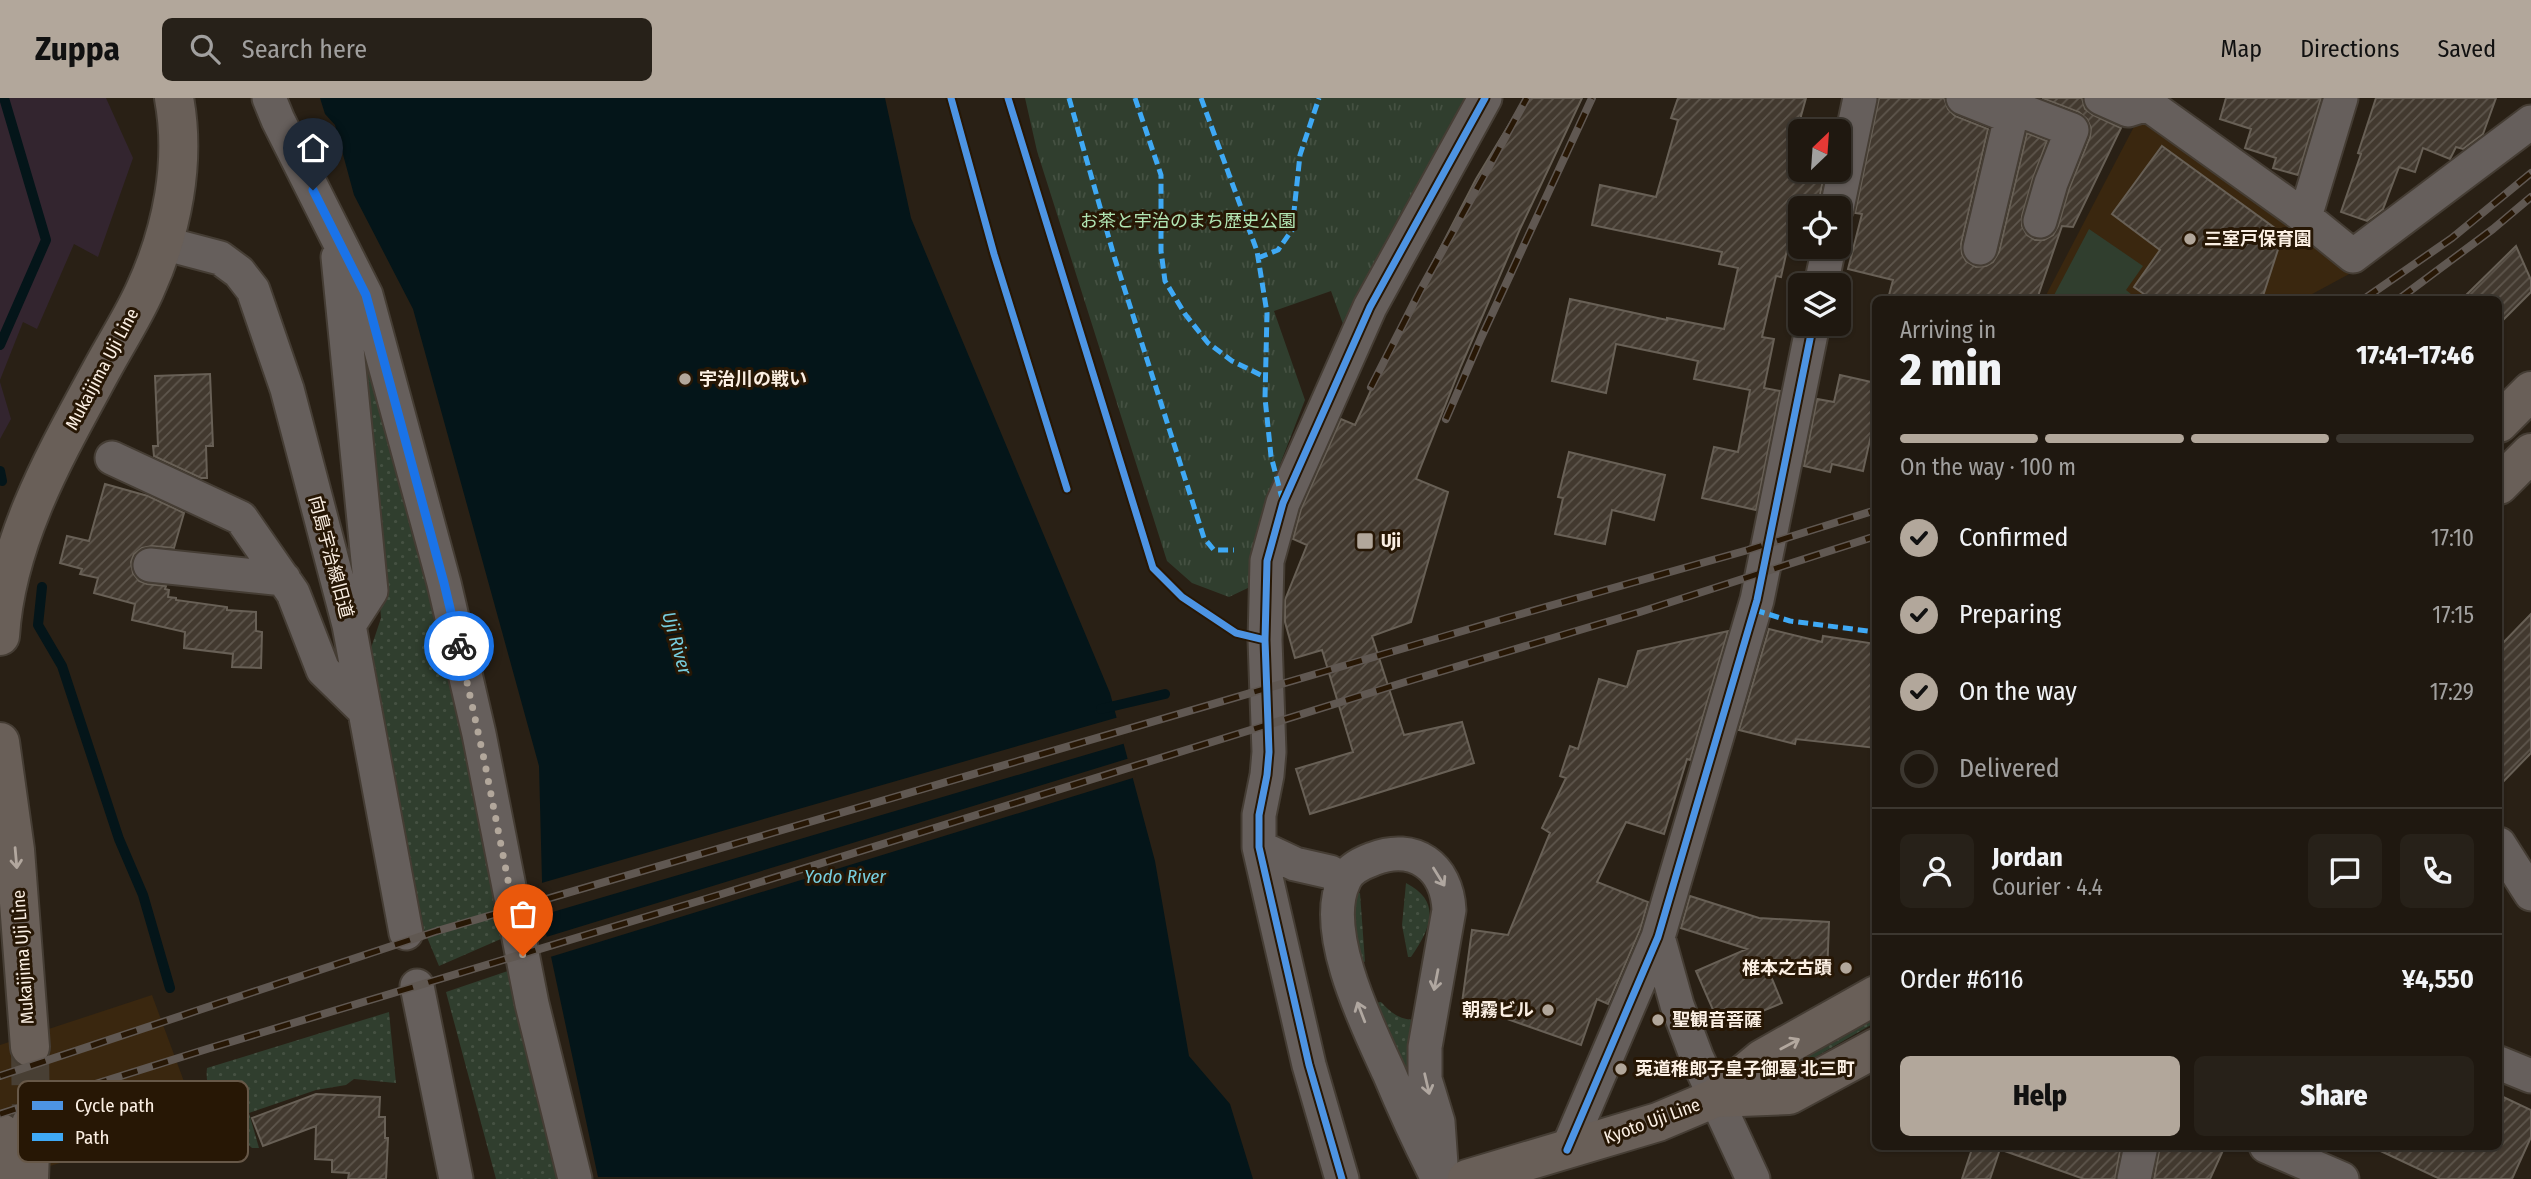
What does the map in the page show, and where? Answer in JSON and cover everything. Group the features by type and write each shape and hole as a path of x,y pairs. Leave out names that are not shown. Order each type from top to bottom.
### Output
{"main road":[{"name":"Mukaijima Uji Line","path":"0,636 2,611 15,552 36,497 64,439 145,290 163,243 174,199 178,154 174,98"},
{"path":"2502,420 2531,391"},
{"path":"2502,482 2531,453"},
{"name":"Mukaijima Uji Line","path":"0,742 15,850 30,1048"},
{"name":"Kyoto Uji Line","path":"1467,1179 1658,1122 1715,1098 1762,1059 1872,997"},
{"name":"Kyoto Uji Line","path":"1715,1098 1788,1095 1872,1050"},
{"path":"1,1179 16,1128"},
{"path":"25,1162 29,1179"}],"street":[{"path":"269,98 366,295 444,583 479,734 532,1004 575,1179"},
{"path":"1342,1179 1309,1065 1259,847 1259,815 1269,752 1265,639 1267,561 1283,503 1370,307 1485,98"},
{"path":"1840,196 1860,98"},
{"path":"1963,98 2011,117"},
{"path":"2101,98 2128,110 2143,101 2305,217 2353,256 2531,122"},
{"path":"2305,217 2341,98"},
{"path":"1980,248 2011,117 2017,108 2072,130 2050,183 2040,221"},
{"path":"336,236 370,591 349,625"},
{"name":"向島宇治線旧道","path":"163,243 220,258 239,272 253,290 287,389 349,625 406,933"},
{"path":"1567,1150 1658,937 1757,600 1811,336"},
{"path":"112,458 241,518 293,593 323,670 365,711"},
{"path":"150,565 284,579"},
{"path":"1259,847 1295,864 1330,872 1344,881"},
{"path":"2502,849 2531,894"},
{"path":"1397,853 1428,862 1437,872 1448,895 1449,910 1424,1047 1425,1079 1438,1122 1440,1179 1412,1130 1361,1014 1344,962 1338,917 1344,881 1364,862 1397,853"},
{"path":"1658,937 1677,1006 1696,1058 1753,1179"},
{"path":"416,986 456,1179"},
{"path":"1628,1009 1657,997 1677,1006"},
{"path":"2502,1064 2531,1076"},
{"path":"2134,1179 2140,1150"},
{"path":"2275,1150 2342,1179"}],"shaded area":[{"path":"0,98 106,98 133,158 98,257 74,244 37,329 23,322 0,380"},
{"name":"三室戸保育園","path":"2139,117 2351,273 2309,296 2046,296"},
{"path":"0,382 11,419 0,439"},
{"path":"152,995 184,1081 18,1081 18,1122 0,1127 0,1045"}],"green space":[{"name":"お茶と宇治のまち歴史公園","path":"1025,98 1465,98 1343,324 1331,291 1274,311 1305,400 1270,490 1254,544 1250,587 1229,597 1192,583 1167,561 1037,151"},
{"path":"2089,229 2143,266 2126,290 2133,296 2054,296"},
{"path":"358,305 434,582 510,935 439,966 424,930 370,651 381,618"},
{"path":"1406,883 1425,899 1430,917 1428,927 1411,957 1408,957 1402,925"},
{"path":"1357,893 1360,893 1365,962 1360,960 1349,906"},
{"path":"517,968 564,1179 496,1179 446,992"},
{"path":"1381,1002 1397,1016 1417,1020 1426,1116 1372,1003"},
{"path":"389,1012 396,1083 354,1079 346,1085 316,1090 249,1113 259,1148 252,1148 248,1144 248,1081 207,1081 207,1068"},
{"path":"1872,1019 1872,1024 1812,1059 1763,1084 1759,1080 1810,1055"}],"water":[{"name":"Yodo River","path":"320,98 885,98 911,218 1110,693 1155,861 1189,1056 1230,1104 1253,1179 598,1177 543,919 539,766 413,309 354,195 335,125 325,114"}],"pier":[{"path":"1119,717 1126,743 539,916 538,884"},
{"path":"1130,758 1136,777 547,958 543,938"}],"building":[{"path":"1525,98 1582,98 1520,229 1416,479 1448,492 1411,622 1372,636 1404,735 1462,722 1474,763 1310,814 1296,769 1353,752 1322,650 1295,658 1285,622 1285,600 1307,545 1293,539 1301,509 1341,419 1355,425 1405,316 1476,179"},
{"path":"1678,98 1806,98 1801,119 1788,119 1788,182 1823,182 1820,196 1788,196 1788,246 1781,277 1776,276 1762,337 1774,339 1764,388 1780,391 1756,510 1702,498 1714,447 1738,452 1750,390 1694,379 1698,361 1616,344 1606,393 1552,381 1570,299 1724,329 1738,268 1719,264 1722,252 1592,225 1600,185 1656,197 1678,120 1671,118"},
{"path":"1879,98 1944,98 1948,109 1955,116 1988,129 1961,244 1966,261 1976,267 1993,262 1999,252 2027,133 2047,141 2033,178 2022,216 2022,226 2027,235 2035,240 2044,240 2053,235 2058,226 2091,128 2087,119 2079,112 2042,98 2082,98 2085,109 2121,128 2073,227 2062,226 2038,296 1889,296 1893,280 1848,269 1862,214 1855,213"},
{"path":"2226,98 2321,98 2298,175 2273,168 2276,158 2245,148 2251,129 2220,119"},
{"path":"2376,98 2496,98 2483,134 2463,149 2456,147 2450,159 2423,148 2415,172 2399,167 2383,209 2367,221 2341,212"},
{"path":"2162,146 2283,234 2263,296 2147,296 2134,287 2160,250 2112,214"},
{"path":"2516,246 2531,280 2531,292 2502,321 2502,296 2465,296"},
{"path":"210,374 213,446 206,446 207,478 201,478 154,456 153,446 158,446 155,376"},
{"path":"1840,375 1872,382 1872,431 1863,471 1832,464 1830,472 1804,466 1817,399 1834,402"},
{"path":"1569,452 1665,475 1654,520 1612,510 1605,544 1555,534 1563,498 1558,497"},
{"path":"105,484 148,496 184,513 174,548 142,548 134,554 131,562 133,573 139,581 166,586 165,589 169,590 168,597 176,600 227,607 227,610 256,612 256,631 262,632 261,668 232,667 233,654 184,648 185,632 132,620 135,604 94,593 98,578 80,574 82,569 60,563 67,536 89,541"},
{"path":"2531,614 2531,753 2502,783 2502,644"},
{"path":"1769,629 1822,642 1823,636 1872,643 1872,748 1796,739 1795,744 1739,730"},
{"path":"1728,631 1690,760 1687,759 1664,834 1626,822 1597,882 1648,902 1640,930 1608,1004 1597,999 1581,1045 1462,1003 1472,930 1508,935 1550,833 1542,828 1566,778 1560,776 1570,746 1578,749 1599,679 1627,687 1638,651"},
{"path":"1690,896 1759,918 1829,922 1827,976 1770,974 1782,1003 1721,1028 1696,971 1747,949 1681,928"},
{"path":"316,1094 380,1097 379,1117 385,1117 385,1138 388,1138 386,1179 348,1179 349,1173 332,1172 332,1160 315,1159 316,1126 263,1146 252,1118"},
{"path":"2502,1096 2531,1110 2531,1137 2512,1179 2440,1179 2378,1150 2502,1150"},
{"path":"1972,1150 2000,1150 1990,1179 1962,1179"},
{"path":"2002,1150 2120,1150 2115,1179 2084,1179"},
{"path":"2159,1150 2223,1150 2210,1179 2154,1179"}],"waterway":[{"path":"0,345 46,240 4,98"},
{"path":"0,471 2,481"},
{"path":"42,587 38,625 62,666 119,839 143,895 170,988"},
{"path":"1101,709 1165,694"}],"tunnel":[{"path":"30,1047 30,1081"}],"railway":[{"path":"1371,387 1420,291 1527,98"},
{"path":"1446,419 1592,98"},
{"path":"2368,296 2452,238 2531,173"},
{"path":"2403,296 2531,197"},
{"path":"0,1076 437,931 1748,550 1872,511"},
{"path":"105,1081 1640,612 1872,537"},
{"path":"0,1114 18,1108"}],"marked path":[{"path":"1069,98 1114,256 1204,538 1214,550 1234,550"},
{"path":"1135,98 1161,175 1161,251 1165,281 1185,314 1208,343 1232,361 1265,377"},
{"path":"1201,98 1257,251 1267,313 1265,398 1271,456 1283,502"},
{"path":"1258,258 1278,250 1292,230 1300,155 1319,98"},
{"path":"1755,610 1790,621 1872,631"}],"cycle path":[{"path":"951,98 994,254 1067,489"},
{"path":"1008,98 1153,568 1182,597 1236,633 1265,640"},
{"path":"1342,1179 1309,1065 1259,847 1259,815 1269,752 1265,640 1267,561 1283,503 1370,307 1485,98"},
{"path":"1567,1150 1658,937 1757,600 1811,336"}],"way so far":[{"path":"459,646 523,956"}],"place":[{"name":"三室戸保育園","path":"2190,239"},
{"name":"宇治川の戦い","path":"685,379"},
{"name":"Uji","path":"1365,541"},
{"name":"椎本之古蹟","path":"1846,968"},
{"name":"朝霧ビル","path":"1548,1010"},
{"name":"聖観音菩薩","path":"1658,1020"},
{"name":"莵道稚郎子皇子御墓 北三町","path":"1621,1069"}],"route":[{"path":"313,190 366,295 459,646"}],"water label":[{"name":"Uji River","path":"677,643"}]}
